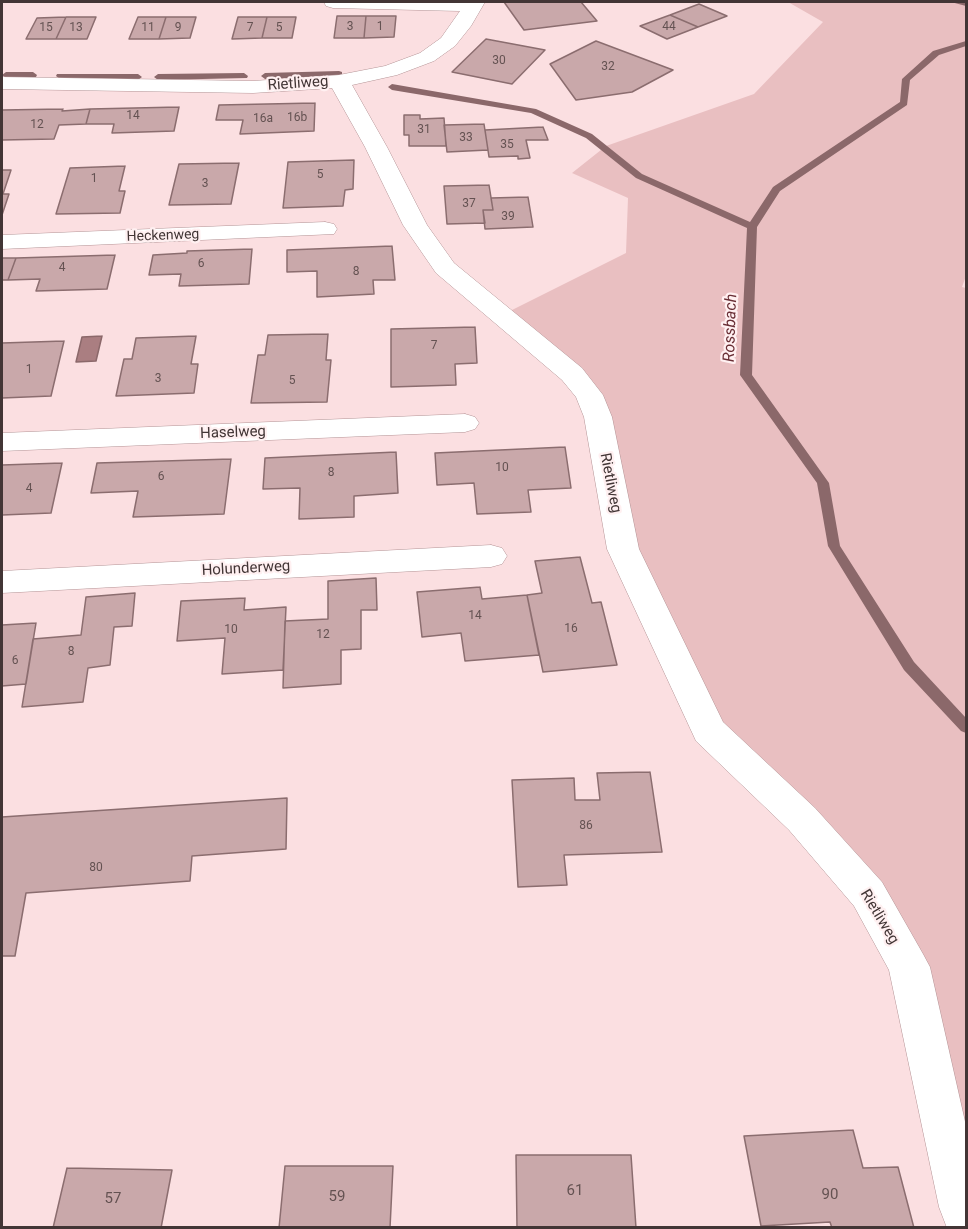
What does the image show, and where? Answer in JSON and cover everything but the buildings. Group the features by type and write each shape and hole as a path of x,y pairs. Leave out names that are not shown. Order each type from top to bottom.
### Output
{"street":[{"path":"333,2 473,4 461,26 448,42 427,57 390,71 339,81"},
{"name":"Rietliweg","path":"2,83 253,87 339,81 376,147 415,225 445,268 572,374 589,395 598,417 623,549 708,731 802,819 868,894 909,967 962,1207 966,1216"},
{"name":"Heckenweg","path":"2,242 325,229"},
{"name":"Haselweg","path":"2,442 465,423"},
{"name":"Holunderweg","path":"2,582 491,556"}],"shaded area":[{"path":"788,2 966,2 966,276 962,287 966,288 966,1216 962,1207 909,967 709,731 623,549 598,416 502,315 626,253 628,198 572,173 606,146 754,94 823,22"},
{"path":"102,336 96,361 76,362 82,337"}],"waterway":[{"name":"Rossbach","path":"955,2 964,4"},
{"name":"Rossbach","path":"752,227 776,189 904,103 906,79 936,53 966,43"},
{"path":"265,76 339,74"},
{"path":"6,75 33,75"},
{"path":"60,76 138,77"},
{"path":"158,77 244,76"},
{"path":"392,87 533,111 589,136 639,176 752,227"},
{"name":"Rossbach","path":"752,227 746,375 823,483 834,546 909,666 966,727"}]}
